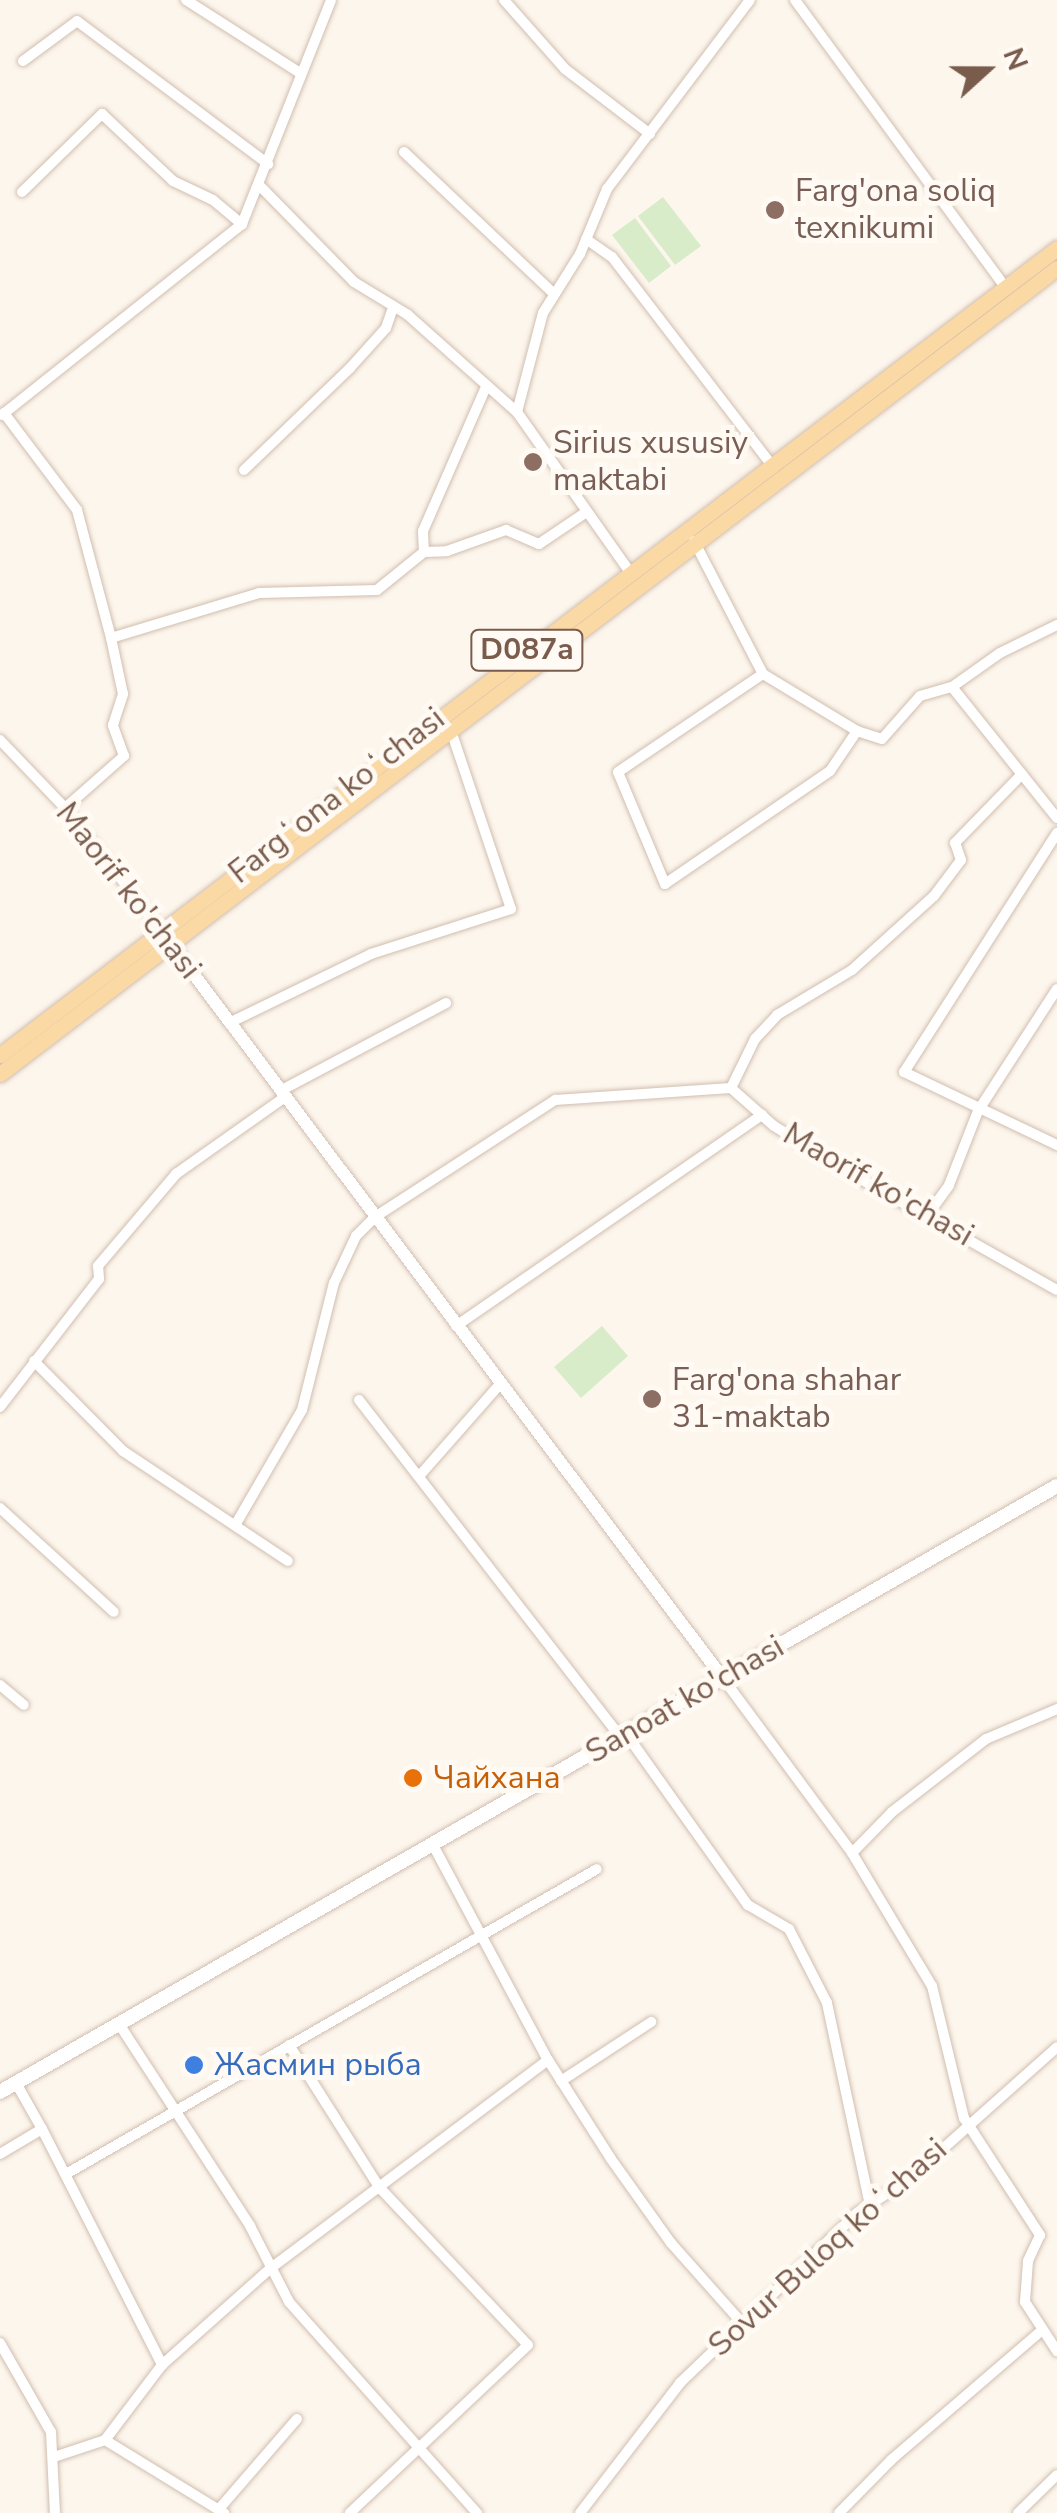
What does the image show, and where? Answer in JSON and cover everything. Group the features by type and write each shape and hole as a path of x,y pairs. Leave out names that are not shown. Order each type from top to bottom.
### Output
{"main road":[{"name":"Fargʻona koʻchasi","path":"0,1055 450,728 690,535 963,329 1005,287 1057,248"},
{"name":"Fargʻona koʻchasi","path":"0,1074 166,937 630,572 690,535 770,464 1057,268"},
{"name":"Sanoat ko'chasi","path":"0,2092 1057,1486"}],"street":[{"path":"186,0 300,73"},
{"path":"65,808 124,756 114,725 123,694 77,510 2,415 242,224 260,187 300,73 331,0"},
{"path":"504,0 565,70 650,134"},
{"path":"517,412 553,293 586,239 607,189 750,0"},
{"path":"795,0 1005,287"},
{"path":"23,61 77,21 268,164"},
{"path":"22,192 102,114 173,181 213,200 242,224"},
{"path":"404,152 553,293"},
{"path":"260,187 354,282 392,311 408,315 485,389 517,412 630,572"},
{"path":"586,239 612,257 770,464"},
{"path":"244,470 350,368 386,328 392,311"},
{"path":"424,552 424,532 485,389"},
{"path":"111,638 259,593 370,592 424,552 448,551 506,530 539,544 585,513"},
{"path":"690,535 734,628 763,674 858,730 882,739 920,696 952,687 986,660 1057,625"},
{"path":"763,674 618,772 666,884 830,771 858,730"},
{"path":"952,687 1057,818"},
{"path":"229,1023 371,954 510,909 450,728"},
{"name":"Maorif ko'chasi","path":"0,740 65,808 166,937 722,1677"},
{"path":"237,1522 302,1410 339,1266 374,1217 554,1100 731,1088 755,1039 777,1015 852,970 934,896 962,860 955,843 1022,774"},
{"path":"1057,834 904,1072 1057,1145"},
{"path":"929,1213 950,1185 978,1110 1057,989"},
{"path":"0,1407 99,1278 98,1266 176,1174 283,1094 446,1004"},
{"name":"Maorif ko'chasi","path":"731,1088 762,1115 836,1164 929,1213 1057,1290"},
{"path":"456,1326 762,1115"},
{"path":"34,1361 124,1451 177,1493 237,1522 288,1561"},
{"path":"422,1474 500,1384"},
{"path":"359,1400 422,1474 748,1904 789,1929 828,2003 870,2205"},
{"path":"0,1508 114,1612"},
{"path":"722,1677 852,1854 932,1986 968,2121 1040,2236 1028,2261 1025,2288 1040,2332 1057,2351"},
{"path":"0,1685 24,1705"},
{"path":"852,1854 892,1812 986,1739 1057,1710"},
{"path":"433,1846 561,2081 671,2243 742,2323"},
{"path":"66,2174 597,1870"},
{"path":"561,2081 651,2022"},
{"path":"119,2024 272,2268 289,2302 477,2513"},
{"path":"289,2045 379,2187 528,2345 416,2445 350,2513"},
{"name":"Sovur Buloq koʻchasi","path":"580,2513 680,2384 742,2323 870,2205 909,2179 968,2121 1057,2046"},
{"path":"54,2456 105,2440 162,2365 272,2268 548,2060"},
{"path":"16,2083 162,2365"},
{"path":"0,2154 42,2130"},
{"path":"840,2513 891,2460 1040,2332"},
{"path":"0,2343 51,2432 55,2513"},
{"path":"105,2440 222,2511 296,2419"},
{"path":"1018,2513 1057,2476"}],"green space":[{"path":"663,197 701,246 675,265 638,216"},
{"path":"635,218 671,266 649,283 612,235"},
{"path":"602,1326 628,1356 581,1398 554,1367"}],"place":[{"name":"Farg'ona soliq texnikumi","path":"775,210"},
{"name":"Sirius xususiy maktabi","path":"533,462"},
{"name":"Farg'ona shahar 31-maktab","path":"652,1399"},
{"name":"Чайхана","path":"413,1778"},
{"name":"Жасмин рыба","path":"194,2065"}]}
